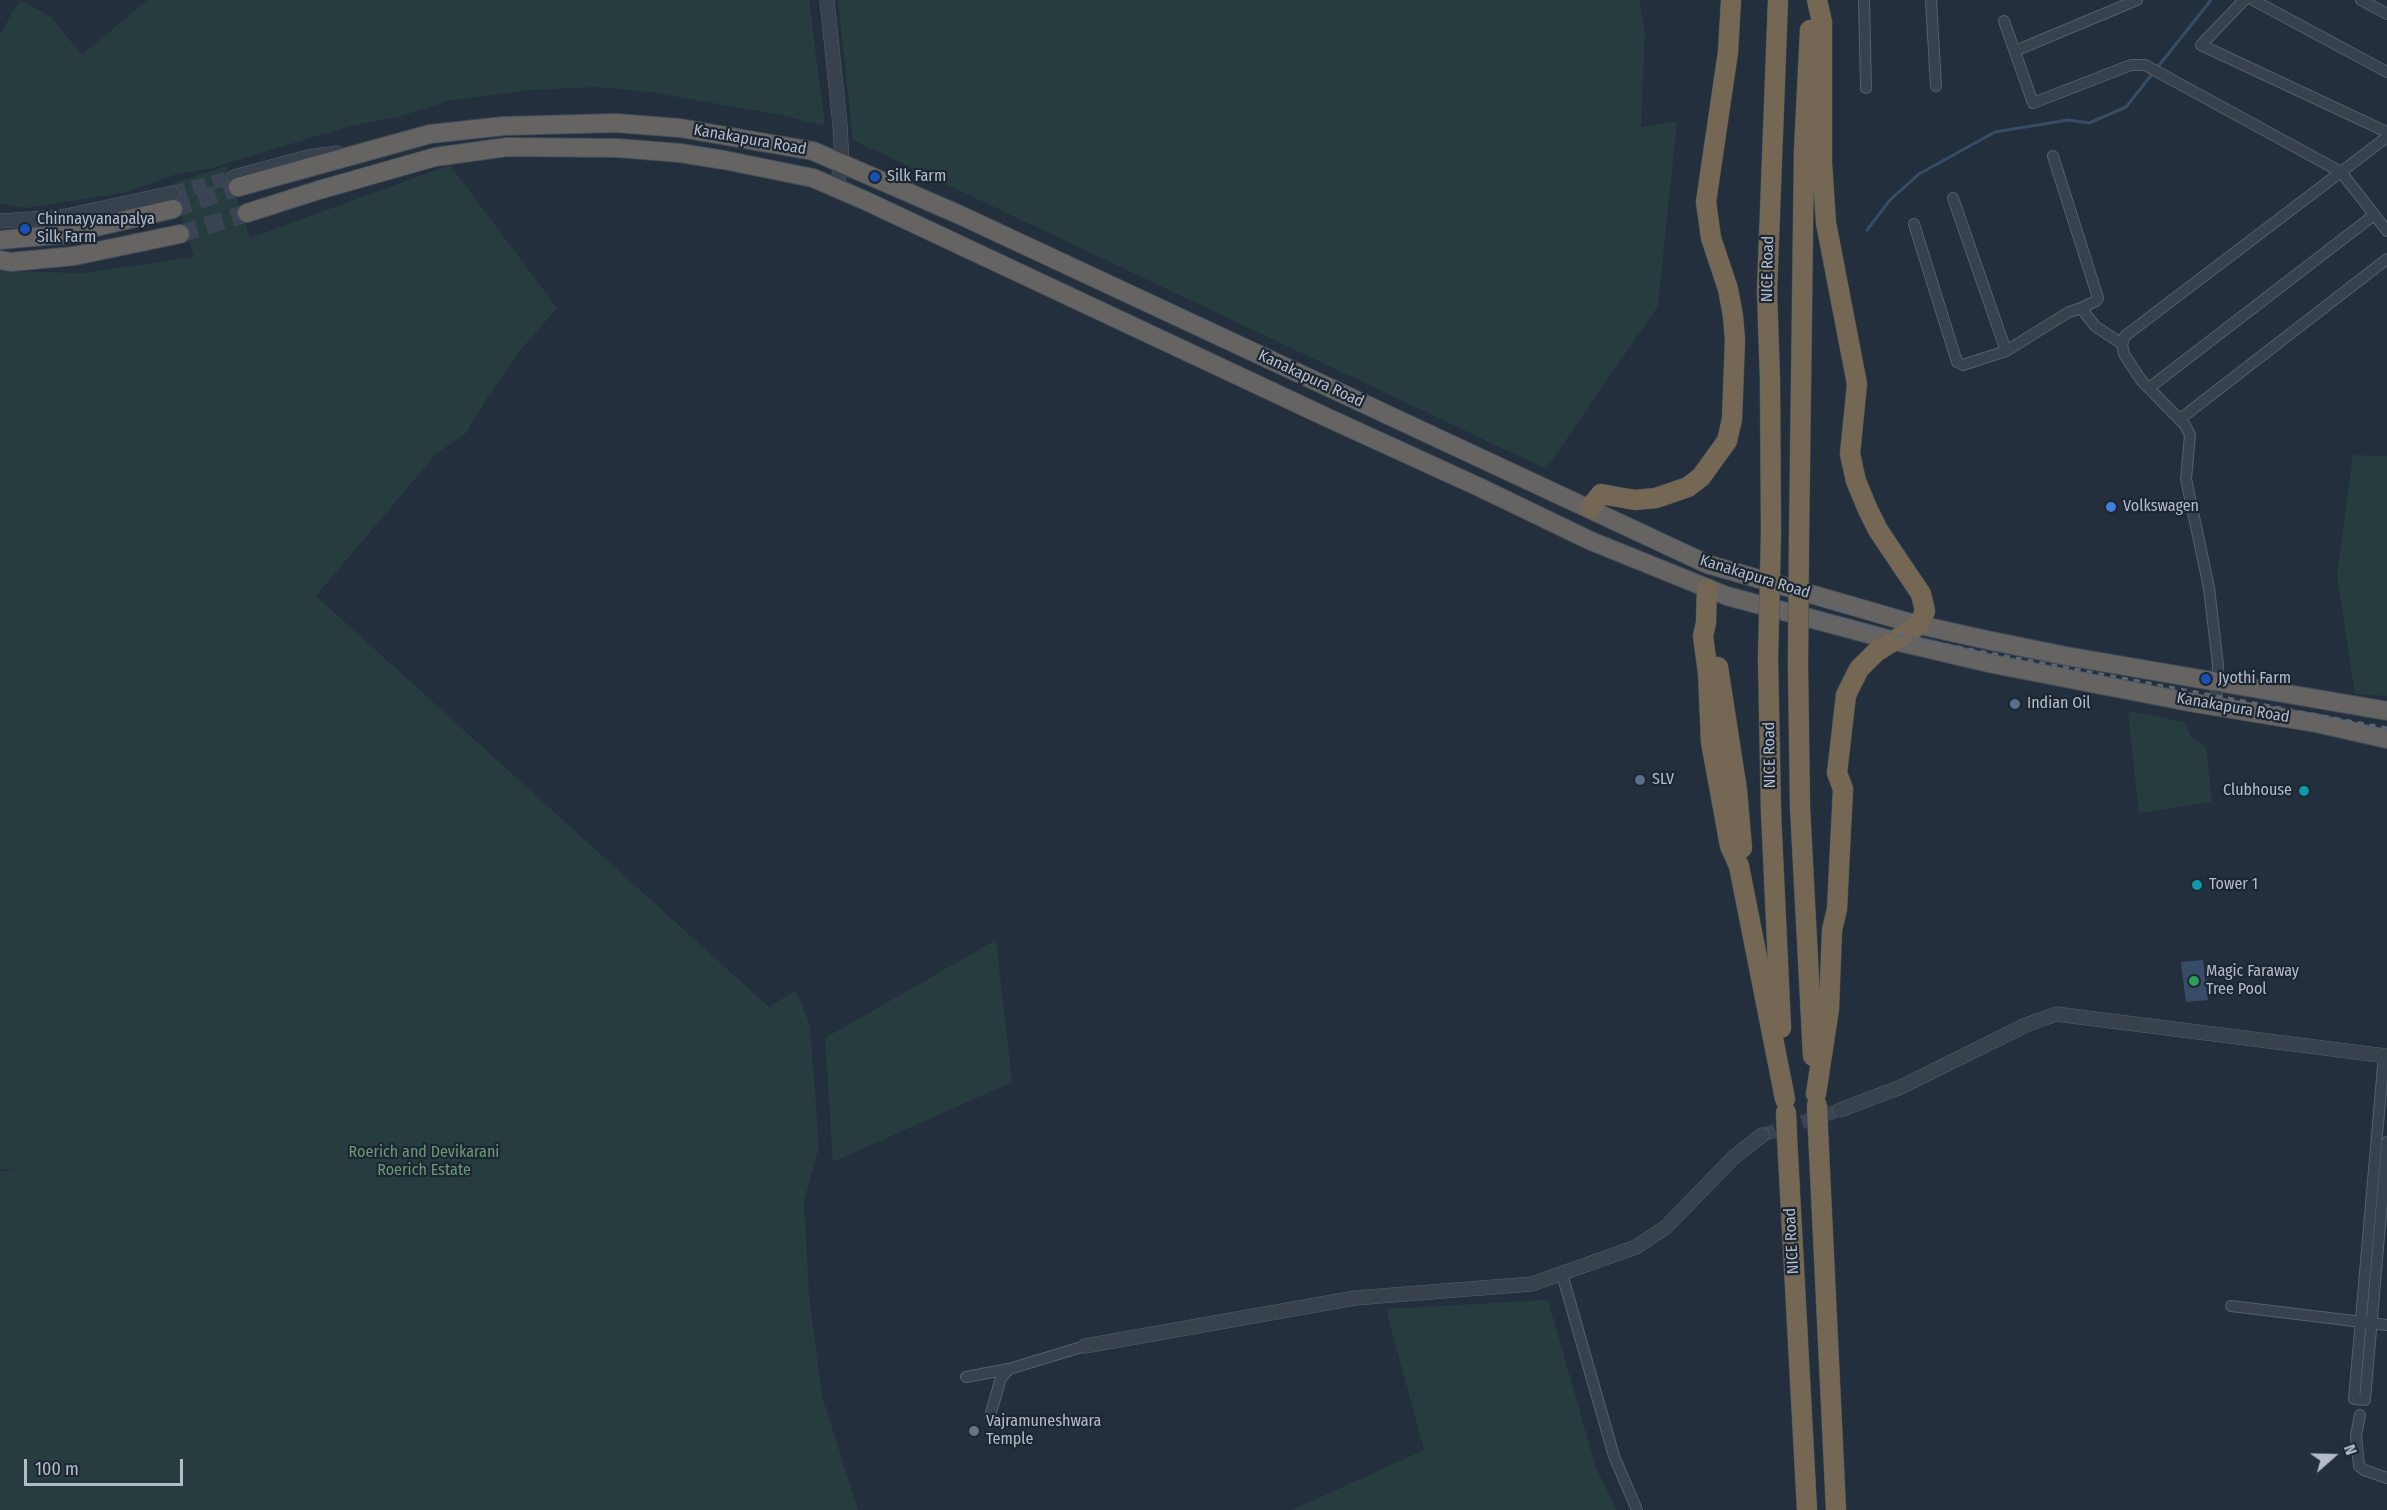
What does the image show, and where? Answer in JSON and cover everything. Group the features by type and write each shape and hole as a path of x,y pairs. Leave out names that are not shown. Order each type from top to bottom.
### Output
{"highway":[{"path":"1590,508 1601,494 1635,500 1656,498 1688,487 1707,470 1727,441 1732,419 1734,324 1728,289 1711,238 1706,202 1728,52 1731,0"},
{"name":"NICE Road","path":"1778,0 1767,291 1771,534 1768,658 1774,891 1807,1510"},
{"name":"NICE Road","path":"1812,0 1804,162 1798,666 1800,807 1836,1510"},
{"path":"1816,1100 1829,1009 1832,930 1836,909 1843,789 1837,773 1846,695 1854,677 1876,652 1919,625 1925,611 1921,594 1878,530 1861,494 1850,454 1857,384 1826,223 1822,163 1822,22 1818,0"},
{"name":"Kanakapura Road","path":"236,182 430,134 475,128 616,123 680,128 813,151 960,214 1707,564 1942,630 2066,656 2387,711"},
{"name":"Kanakapura Road","path":"247,213 319,189 435,157 507,147 618,148 680,153 813,178 1591,541 1707,589 1895,642 2002,666 2316,723 2387,739"},
{"path":"0,240 66,234 172,201"},
{"path":"0,260 11,262 74,256 180,234"},
{"path":"1460,478 1469,453"},
{"path":"1707,589 1706,623 1703,636 1708,673 1712,742 1730,846 1739,866 1785,1105"}],"street":[{"path":"827,0 842,164 836,188"},
{"path":"1864,0 1866,88"},
{"path":"1931,0 1936,86"},
{"path":"2014,51 2138,0"},
{"path":"2244,0 2201,45 2387,132"},
{"path":"2253,0 2387,72"},
{"path":"2361,0 2387,14"},
{"path":"2004,21 2033,103 2131,65 2145,65 2341,172 2387,231"},
{"path":"2216,706 2216,640 2209,588 2186,479 2190,435 2180,419 2149,388 2124,354 2122,344 2125,336 2387,137"},
{"path":"1914,224 1957,362 1963,365 2006,351 2061,317 2098,298 2054,156"},
{"path":"1953,198 2006,351"},
{"path":"0,221 62,217 172,201"},
{"path":"2149,388 2374,215"},
{"path":"2180,419 2387,259"},
{"path":"2081,308 2095,326 2122,344"},
{"path":"1840,1110 1900,1087 2026,1025 2056,1014 2385,1055 2378,1242 2354,1399 2365,1400 2366,1324"},
{"path":"966,1377 1009,1369 1084,1346 1355,1298 1532,1284 1636,1247 1666,1227 1733,1158 1762,1135"},
{"path":"2383,1148 2387,1142"},
{"path":"1562,1274 1614,1456 1637,1510"},
{"path":"2231,1306 2387,1325"},
{"path":"990,1416 1000,1378 1009,1369"},
{"path":"2360,1415 2356,1435 2359,1466 2387,1478"}],"green space":[{"path":"20,0 51,17 82,55 147,0 809,0 825,126 777,114 649,92 597,87 528,90 448,101 398,117 350,126 208,169 174,175 124,193 25,208 0,204 0,34"},
{"path":"838,0 1639,0 1645,31 1641,127 1677,121 1658,306 1546,469 853,140"},
{"name":"Roerich and Devikarani Roerich Estate","path":"450,165 557,308 518,353 466,433 436,454 316,596 769,1007 796,990 810,1025 819,1148 804,1201 809,1296 822,1396 858,1510 0,1510 0,1171 21,1169 0,1169 0,271 83,273 194,257 171,184 227,166 250,238"},
{"path":"2353,455 2387,456 2387,696 2355,694 2337,575"},
{"path":"2128,711 2184,722 2191,736 2206,747 2212,802 2139,813"},
{"path":"996,940 1012,1082 833,1162 825,1038"},
{"path":"1548,1300 1596,1468 1617,1510 1292,1510 1424,1450 1386,1309"}],"water":[{"name":"Magic Faraway Tree Pool","path":"2203,960 2208,1000 2186,1002 2181,962"}],"waterway":[{"path":"1867,230 1890,200 1919,174 1995,132 2068,120 2089,123 2126,107 2211,0"}],"tunnel":[{"path":"172,193 234,177"},
{"path":"173,209 238,187"},
{"path":"180,234 247,213"},
{"path":"1762,1135 1840,1110"}],"railway":[{"path":"1819,604 1852,614"},
{"path":"1817,613 1905,637 2387,728"}],"place":[{"name":"Silk Farm","path":"875,177"},
{"name":"Chinnayyanapalya Silk Farm","path":"25,229"},
{"name":"Volkswagen","path":"2111,507"},
{"name":"Jyothi Farm","path":"2206,679"},
{"name":"Indian Oil","path":"2015,704"},
{"name":"SLV","path":"1640,780"},
{"name":"Clubhouse","path":"2304,791"},
{"name":"Tower 1","path":"2197,885"},
{"name":"Magic Faraway Tree Pool","path":"2194,981"},
{"name":"Vajramuneshwara Temple","path":"974,1431"}]}
